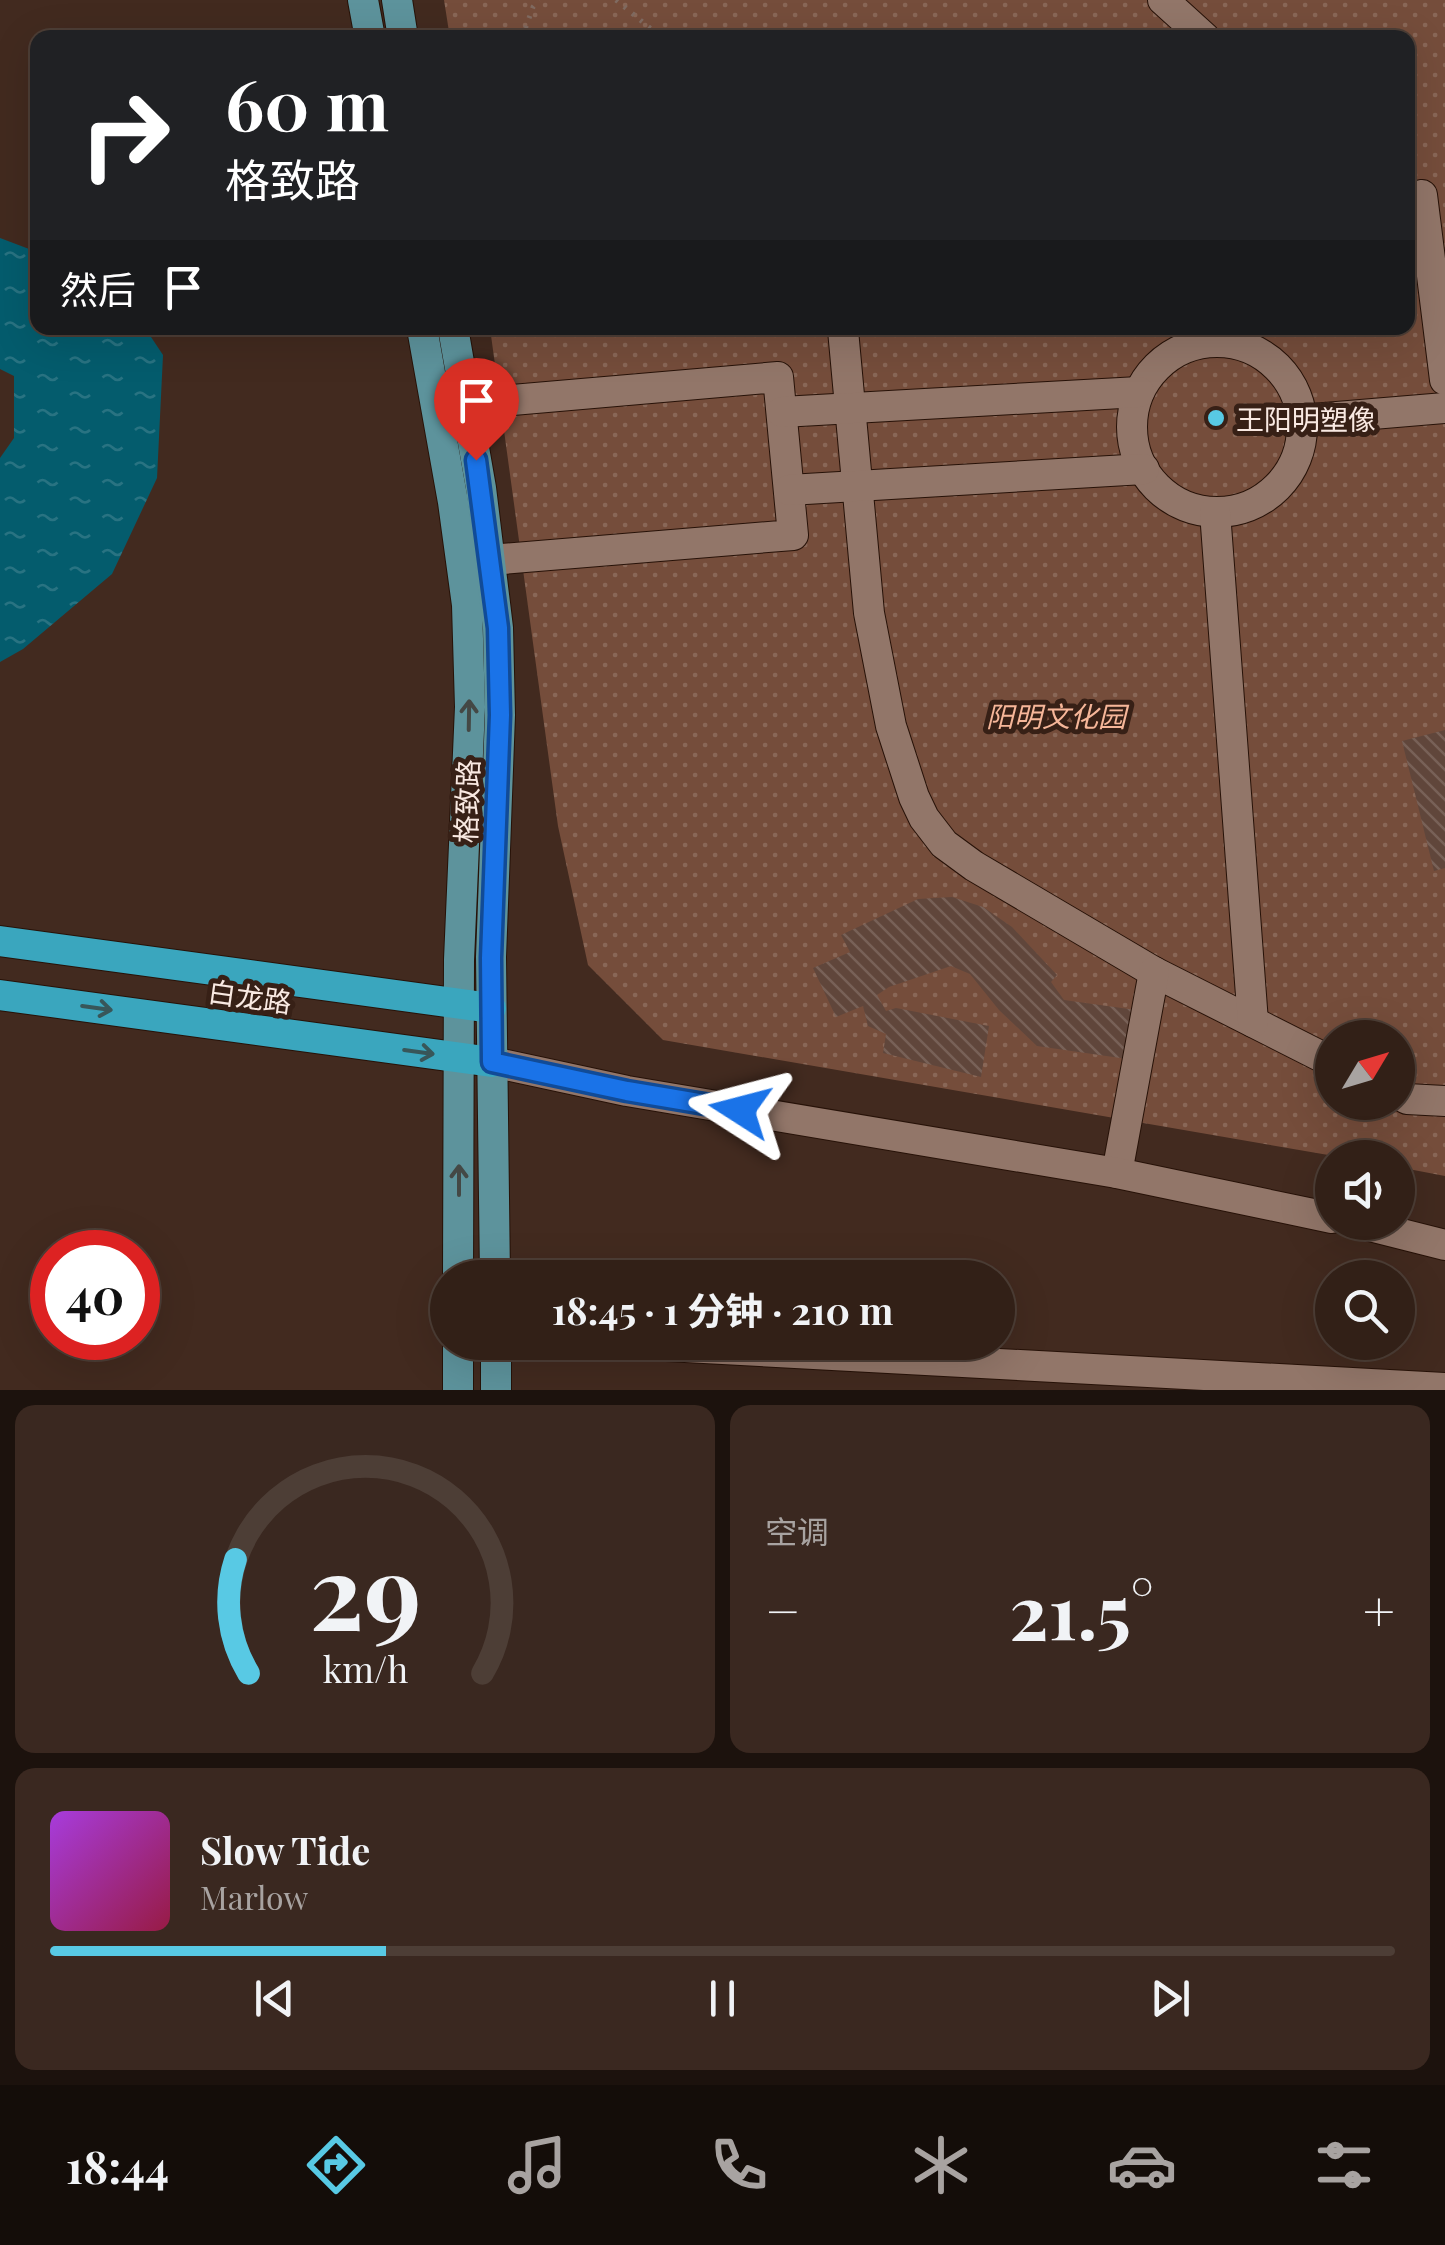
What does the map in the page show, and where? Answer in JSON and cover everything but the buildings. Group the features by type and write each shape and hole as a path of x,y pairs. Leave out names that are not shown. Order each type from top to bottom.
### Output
{"highway":[{"name":"白龙路","path":"0,942 492,1008"},
{"name":"白龙路","path":"0,995 492,1062"}],"main road":[{"path":"363,0 369,30"},
{"path":"397,0 403,30"},
{"name":"格致路","path":"423,335 468,605 470,707 459,1004 458,1260"},
{"name":"格致路","path":"454,335 481,488 498,628 500,715 491,958 495,1260"},
{"path":"458,1360 458,1390"},
{"path":"496,1360 496,1390"}],"street":[{"path":"1163,0 1197,30"},
{"path":"1425,197 1445,380"},
{"path":"843,335 869,613 891,726 924,818 944,844 974,866 1154,972 1315,1053"},
{"path":"1218,342 1236,344 1271,362 1294,392 1301,420 1299,448 1282,482 1252,504 1215,512 1196,510 1162,492 1144,469 1133,444 1131,425 1139,392 1151,372 1181,350 1218,342"},
{"path":"466,404 778,377 792,535 490,560"},
{"path":"782,412 1139,392"},
{"path":"1301,420 1445,408"},
{"path":"789,490 1144,469"},
{"path":"1215,512 1254,1022"},
{"path":"1117,1173 1154,972"},
{"path":"492,1062 627,1091 1117,1173 1315,1214"},
{"path":"1415,1100 1445,1102"},
{"path":"1415,1238 1445,1246"},
{"path":"926,1360 1445,1388"}],"path":[{"path":"525,30 539,0"},
{"path":"616,0 652,30"}],"green space":[{"name":"阳明文化园","path":"444,0 1445,0 1445,1176 1415,1170 1415,1140 1315,1140 1315,1153 663,1040 588,965 558,826 491,335 1415,335 1415,30 449,30"}],"water":[{"path":"0,238 30,249 30,335 150,335 163,355 157,478 112,574 23,649 0,662 0,458 14,438 14,376 0,369"}],"place":[{"name":"王阳明塑像","path":"1216,418"}],"route":[{"path":"476,460 498,628 500,715 491,958 492,1062 740,1110"}]}
